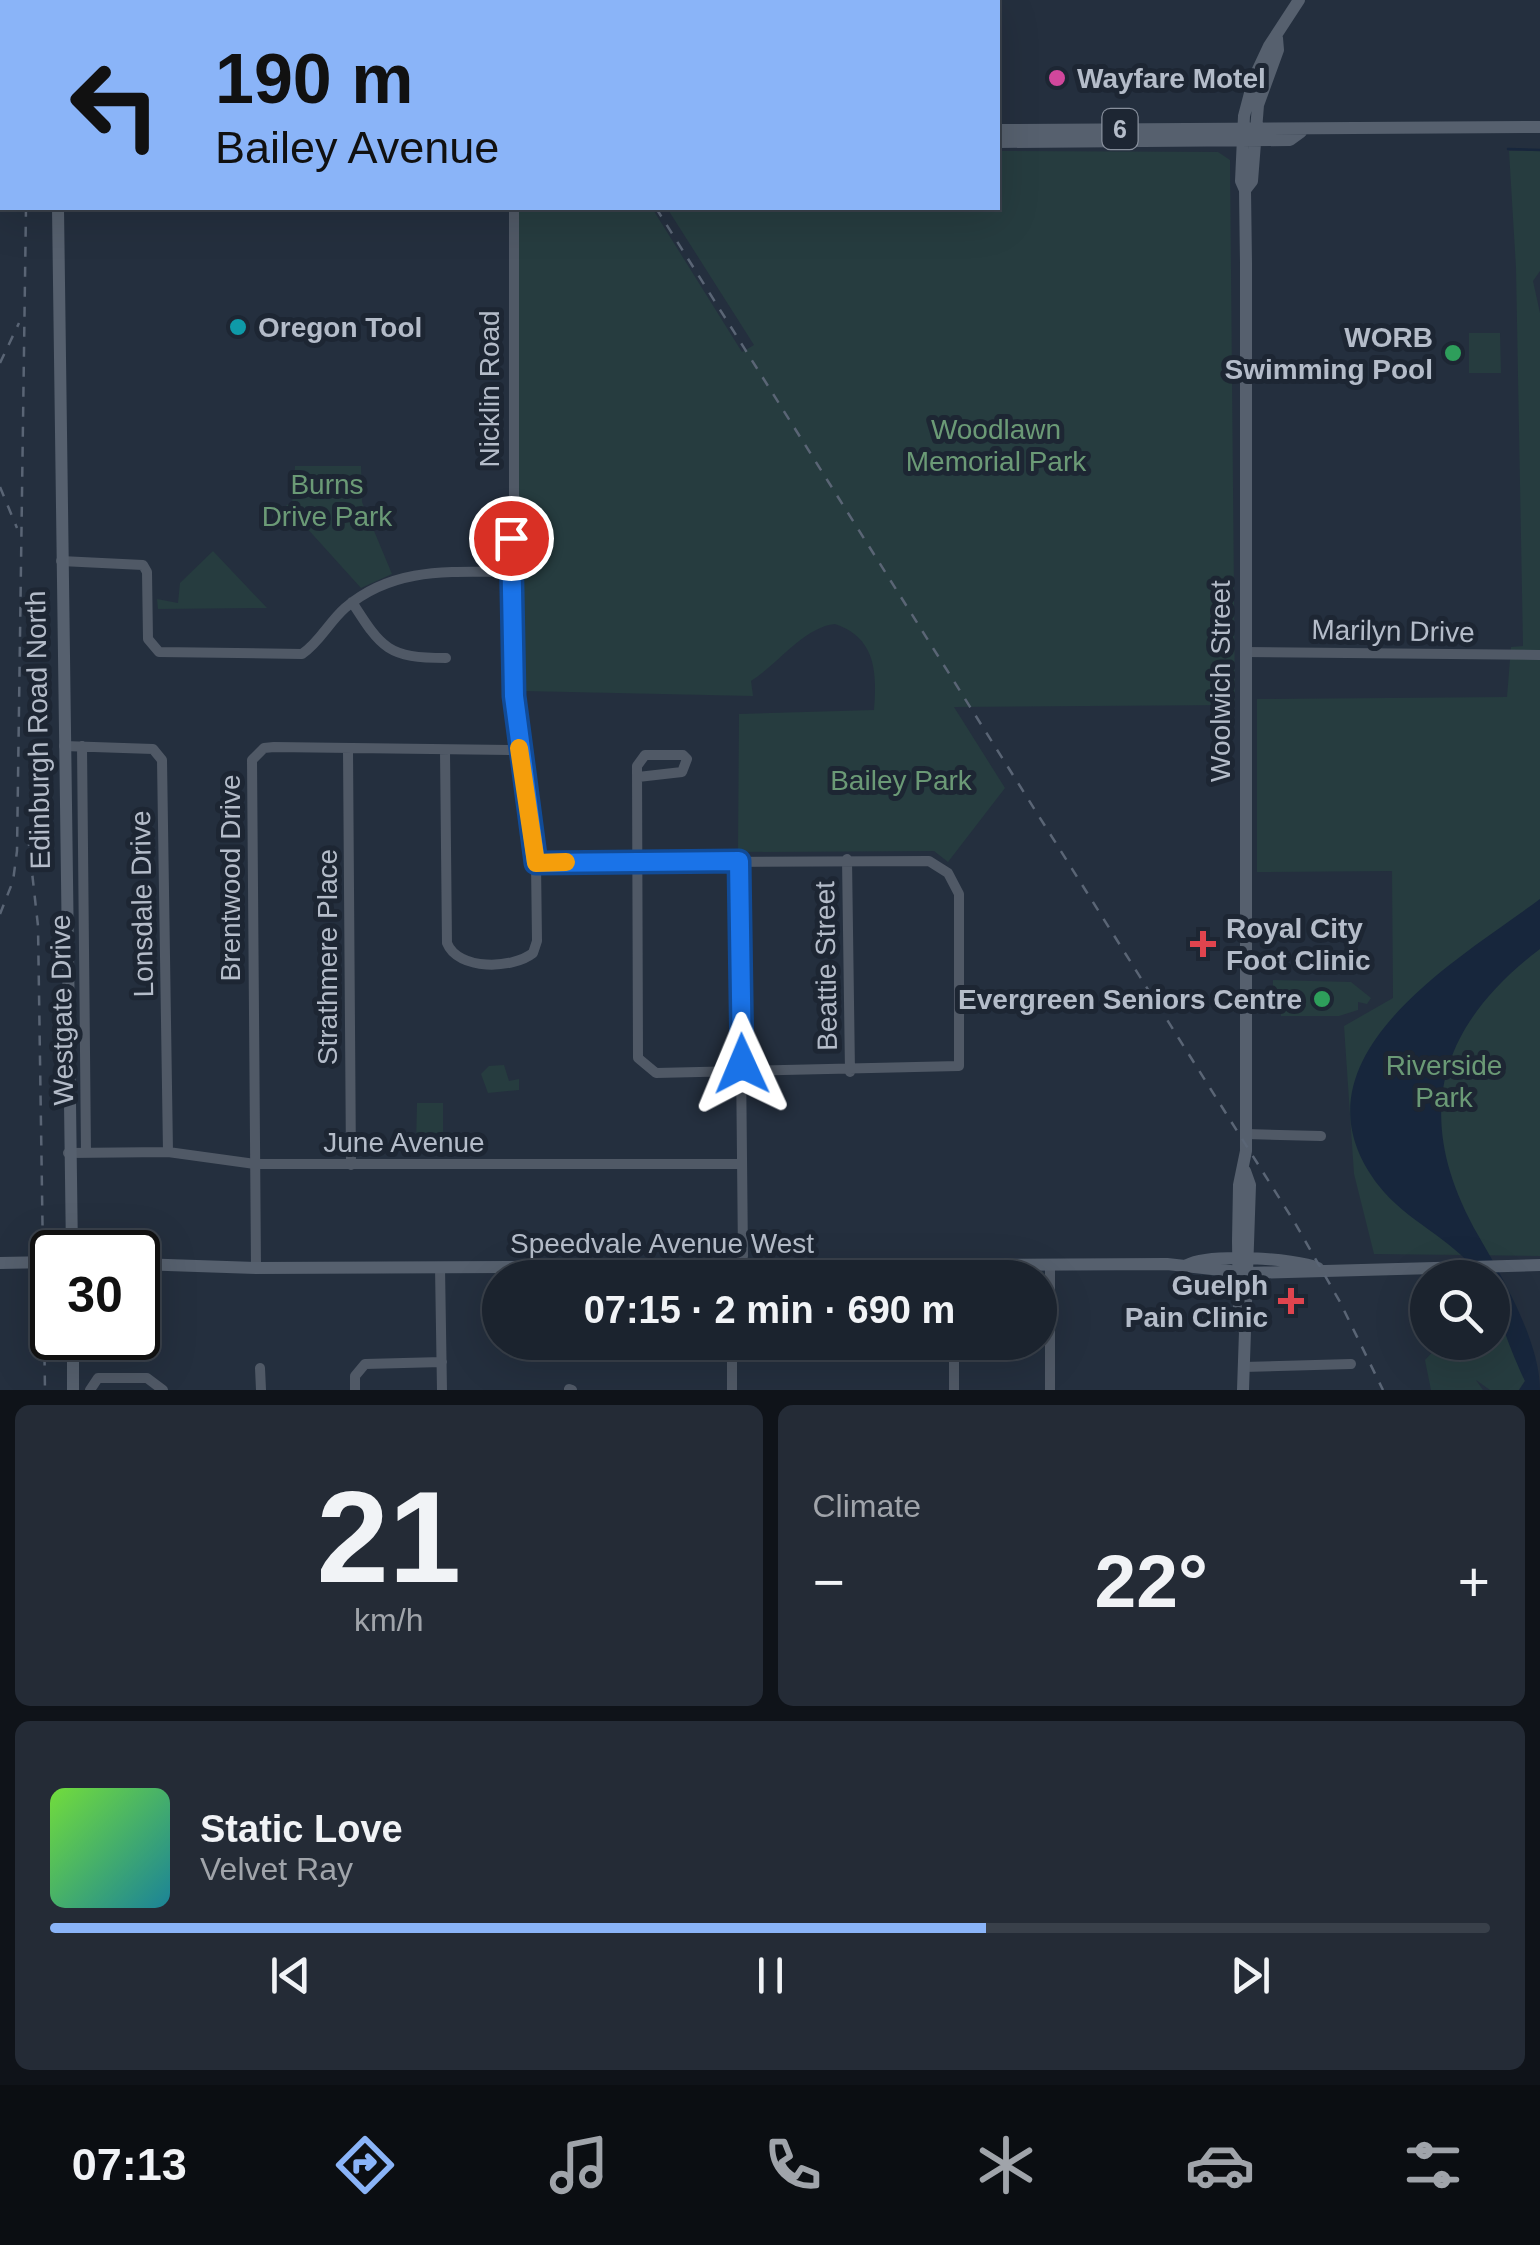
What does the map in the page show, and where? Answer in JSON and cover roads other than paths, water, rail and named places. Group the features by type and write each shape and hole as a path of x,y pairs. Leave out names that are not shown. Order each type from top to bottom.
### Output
{"main road":[{"name":"Woolwich Street","path":"1244,1390 1239,1186 1245,1171 1246,1134 1245,190 1252,181 1248,134 1254,78 1299,0"},
{"path":"1248,134 1540,127"},
{"name":"6","path":"1000,130 1248,134"},
{"name":"6","path":"1000,142 1248,134"},
{"name":"Edinburgh Road North","path":"58,210 71,1230"},
{"path":"0,1263 30,1262"},
{"name":"Speedvale Avenue West","path":"1057,1266 1243,1266 1305,1262 1318,1268 1540,1264"},
{"name":"Speedvale Avenue West","path":"160,1265 482,1269"},
{"path":"73,1360 73,1390"}],"street":[{"name":"Nicklin Road","path":"445,751 448,944 457,960 523,960 533,953 536,863 519,750 511,572 514,210"},
{"path":"62,562 143,565 147,572 148,640 159,652 302,654 352,602 376,587 413,574 511,572"},
{"path":"352,602 385,649 407,658 446,658"},
{"name":"Marilyn Drive","path":"1246,652 1540,656"},
{"name":"Lonsdale Drive","path":"64,746 153,749 162,760 168,1152"},
{"name":"Westgate Drive","path":"82,746 86,1152"},
{"name":"Brentwood Drive","path":"256,1268 252,760 264,748 519,750"},
{"name":"Strathmere Place","path":"348,750 351,1164"},
{"path":"536,863 637,861 847,859 928,860 953,880 959,894 959,1066 850,1072 656,1073 638,1058 637,861 638,777 637,766 645,755 683,755 688,759 682,772 638,777"},
{"name":"Beattie Street","path":"847,859 850,1072"},
{"path":"739,861 742,1260"},
{"path":"1246,1134 1321,1136"},
{"name":"June Avenue","path":"68,1153 168,1152 255,1164 742,1164"},
{"path":"440,1268 442,1390"},
{"path":"732,1360 732,1390"},
{"path":"954,1360 954,1390"},
{"path":"1050,1360 1050,1390"},
{"path":"355,1390 356,1376 365,1364 442,1362"},
{"path":"1243,1366 1351,1364"},
{"path":"260,1368 262,1390"},
{"path":"90,1390 98,1378 147,1378 163,1390"}],"water":[{"path":"1540,899 1540,949 1505,979 1477,1011 1457,1044 1445,1078 1441,1114 1445,1152 1457,1193 1492,1260 1466,1260 1390,1199 1354,1140 1351,1097 1365,1056 1392,1018 1466,952"},
{"path":"1510,1294 1534,1351 1540,1390 1519,1390 1525,1381 1510,1346"}],"waterway":[{"path":"1508,149 1540,150"}],"railway":[{"path":"0,914 13,881 17,851 26,210"},
{"path":"657,210 1295,1223 1383,1390"},
{"path":"0,363 19,323"},
{"path":"0,487 17,528"},
{"path":"28,836 38,926 45,1390"}],"place":[{"name":"Wayfare Motel","path":"1057,78"},
{"name":"Oregon Tool","path":"238,327"},
{"name":"WORB Swimming Pool","path":"1453,353"},
{"name":"Royal City Foot Clinic","path":"1203,944"},
{"name":"Evergreen Seniors Centre","path":"1322,999"},
{"name":"Guelph Pain Clinic","path":"1291,1301"}],"park label":[{"name":"Woodlawn Memorial Park","path":"996,445"},
{"name":"Burns Drive Park","path":"327,500"},
{"name":"Bailey Park","path":"901,780"},
{"name":"Riverside Park","path":"1444,1081"}]}
